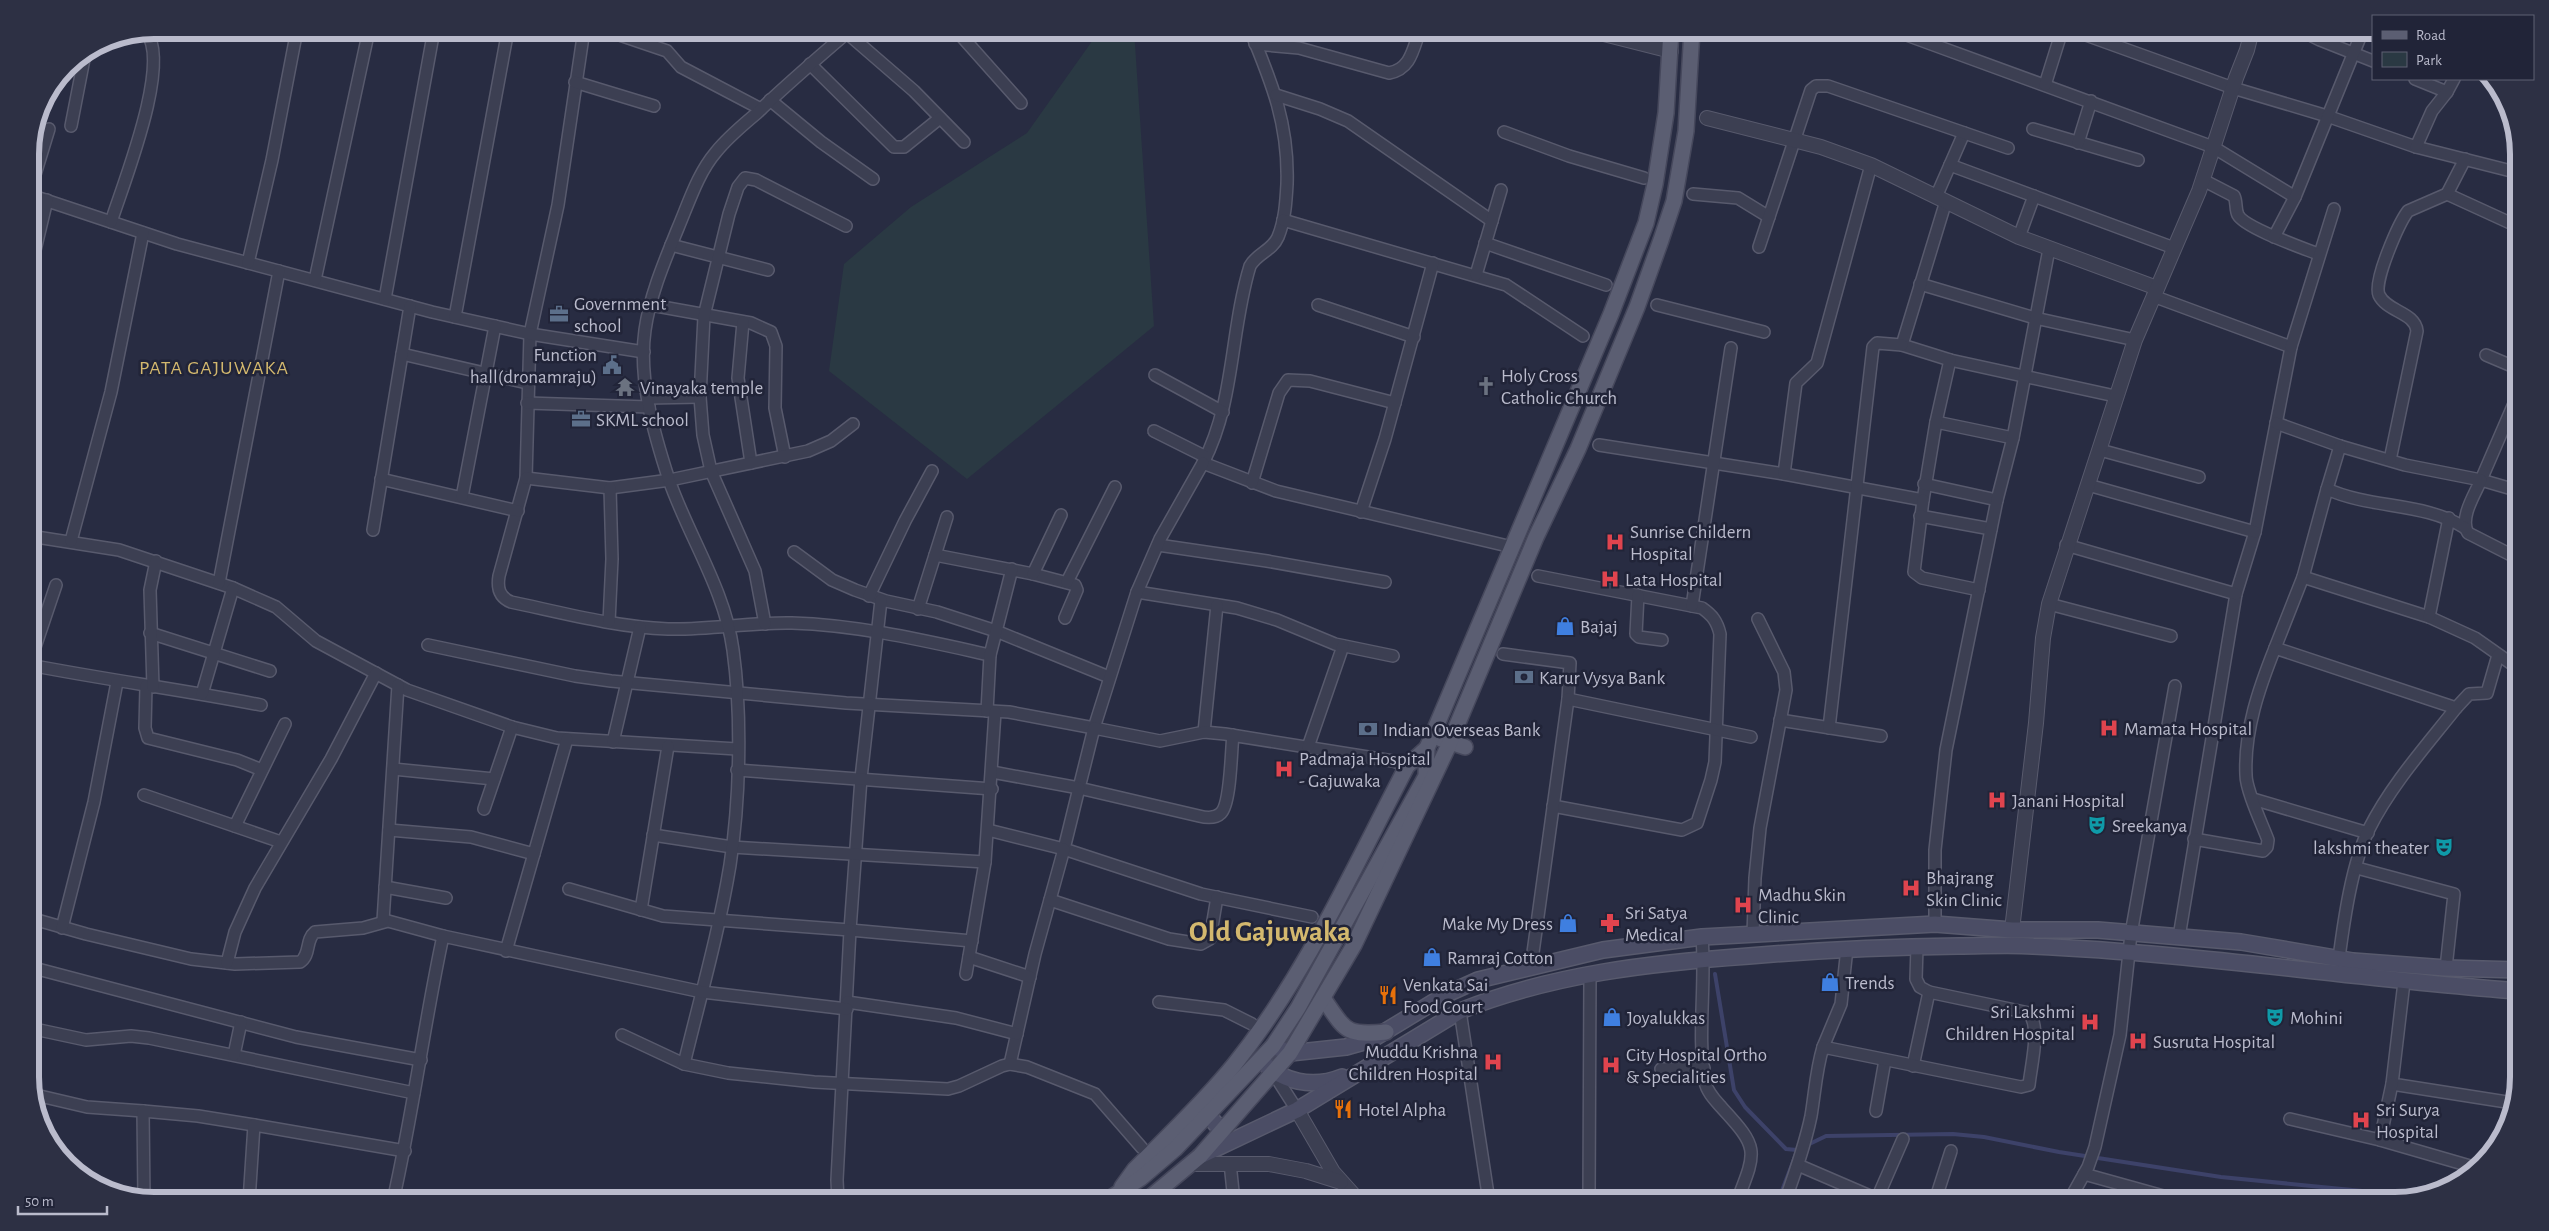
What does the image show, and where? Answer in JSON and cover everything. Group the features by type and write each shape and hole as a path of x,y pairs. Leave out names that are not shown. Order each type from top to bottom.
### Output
{"main road":[{"path":"1117,1192 1142,1178 1175,1149 1274,1046 1298,1008 1426,776 1430,742 1621,288 1646,223 1655,184 1666,113 1671,39"},
{"path":"1157,1192 1195,1160 1274,1074 1290,1053 1324,998 1374,905 1450,742 1528,554 1578,449 1661,240 1674,201 1686,131 1691,39"},
{"path":"1120,1190 1134,1169 1233,1066 1263,1024 1319,936 1407,766 1430,742 1450,742 1465,747"},
{"path":"1274,1046 1290,1053 1346,1047 1371,1040 1463,986 1478,980 1603,950 1702,937 1935,924 2012,930 2098,930 2241,942 2339,958 2446,968 2510,970"},
{"path":"1195,1160 1297,1110 1460,1011 1485,1001 1626,967 1847,948 2032,945 2256,964 2404,982 2510,990"},
{"path":"1324,998 1347,1030 1357,1034 1386,1032"},
{"path":"1260,1060 1274,1074 1299,1082 1320,1084 1364,1070"},
{"path":"1208,1115 1221,1130"}],"street":[{"path":"111,222 153,85 153,46 150,39"},
{"path":"248,263 272,160 295,39"},
{"path":"315,280 367,39"},
{"path":"385,299 432,39"},
{"path":"455,317 506,39"},
{"path":"582,39 558,205 530,334 527,383 528,454 526,478 499,576 498,589 500,595 511,602 640,627 687,629 728,628 765,624 822,625 877,633 990,655"},
{"path":"633,39 667,50 681,68 761,109"},
{"path":"684,1064 719,922 732,847 737,770 736,695 733,648 728,628 718,595 670,480 649,402 644,352 650,305 671,245 707,163 726,140 839,39"},
{"path":"851,39 894,72 964,142"},
{"path":"964,39 1021,103"},
{"path":"1010,1064 1030,976 1109,677 1138,592 1158,545 1205,460 1223,412 1248,272 1253,260 1273,245 1283,220 1286,205 1287,142 1276,95 1253,39"},
{"path":"1255,44 1299,48 1389,73 1397,71 1408,63 1417,39"},
{"path":"1624,39 1671,51"},
{"path":"1918,39 2213,148 2295,197"},
{"path":"2045,85 2059,39"},
{"path":"2097,39 2233,88 2327,116 2416,147 2510,171"},
{"path":"2012,930 2036,723 2043,638 2049,604 2066,545 2088,486 2135,340 2202,180 2250,39"},
{"path":"2319,39 2372,61"},
{"path":"2274,236 2295,197 2359,39"},
{"path":"71,126 83,63"},
{"path":"810,64 894,147 904,147 940,118"},
{"path":"2417,80 2447,92"},
{"path":"2416,147 2432,111 2447,92 2453,80"},
{"path":"575,82 654,106"},
{"path":"1759,246 1810,90 1822,84 2008,148"},
{"path":"1276,95 1320,109 1348,121 1492,221"},
{"path":"770,100 821,142 873,179"},
{"path":"2078,142 2091,102"},
{"path":"1707,118 1821,147 1871,165 2019,237 2290,347"},
{"path":"39,162 49,129"},
{"path":"2033,130 2138,160"},
{"path":"1504,132 1569,156 1644,178"},
{"path":"1902,345 1920,284 1950,165 1964,133"},
{"path":"2390,460 2417,331 2416,324 2411,319 2390,308 2380,296 2378,281 2408,210 2446,194 2465,159"},
{"path":"1784,474 1796,383 1817,363 1871,165"},
{"path":"1950,165 2174,248"},
{"path":"765,624 755,572 711,471 703,435 700,397 704,316 733,201 738,187 745,178 756,180 846,226"},
{"path":"2202,180 2234,196 2240,217 2274,236 2318,254"},
{"path":"1476,275 1501,190"},
{"path":"1693,194 1738,198 1768,217"},
{"path":"2446,194 2510,223"},
{"path":"2019,237 2034,196"},
{"path":"39,198 143,232 248,263 410,306 530,334 644,352"},
{"path":"39,231 46,200"},
{"path":"2179,937 2236,594 2255,532 2290,347 2318,254 2334,209"},
{"path":"1283,220 1476,275 1516,291 1583,336"},
{"path":"71,541 111,392 143,232"},
{"path":"1486,243 1606,284"},
{"path":"671,245 768,270"},
{"path":"1935,924 1935,850 1946,750 1997,500 2013,438 2049,249"},
{"path":"1361,512 1395,404 1433,264"},
{"path":"218,583 278,271"},
{"path":"1920,284 2035,318 2135,340"},
{"path":"1318,304 1414,337"},
{"path":"1657,304 1764,332"},
{"path":"650,305 743,322 766,328 774,337 775,408 785,457"},
{"path":"373,530 410,306"},
{"path":"743,322 738,378 752,463"},
{"path":"462,497 495,326"},
{"path":"1829,728 1873,347 1877,343 1884,342 1902,345 1950,360 2116,396"},
{"path":"1692,606 1712,463 1731,348"},
{"path":"402,354 527,383"},
{"path":"2486,355 2510,365"},
{"path":"1950,360 1924,484 1914,572 1922,578 1980,590"},
{"path":"1155,375 1223,412"},
{"path":"1252,483 1279,393 1288,380 1310,381 1395,404"},
{"path":"527,403 649,402 700,397"},
{"path":"2465,528 2467,513 2510,413"},
{"path":"1936,422 2013,438"},
{"path":"2276,423 2340,446 2390,460 2510,488"},
{"path":"526,478 610,488 670,480 785,457 820,447 832,441 853,424"},
{"path":"1154,431 1205,460 1252,483 1361,512 1512,547"},
{"path":"1599,445 1784,474 1923,500"},
{"path":"2194,839 2263,851 2267,847 2268,840 2246,776 2252,716 2262,680 2303,577 2340,446"},
{"path":"2100,450 2199,477"},
{"path":"869,596 905,521 932,471"},
{"path":"381,479 518,510"},
{"path":"1924,484 1997,500"},
{"path":"2088,486 2255,532"},
{"path":"609,622 612,567 610,488"},
{"path":"1067,582 1115,488"},
{"path":"2327,489 2344,497 2449,518 2465,528 2468,533 2510,554"},
{"path":"1033,574 1061,515"},
{"path":"1920,516 1991,529"},
{"path":"918,609 947,517"},
{"path":"2429,617 2449,518"},
{"path":"39,537 119,550 233,588 276,608 316,641 398,685 428,698 512,727 567,739 737,749"},
{"path":"1158,545 1267,561 1386,582"},
{"path":"2066,545 2236,594"},
{"path":"794,552 832,580 869,596 996,631 1109,677"},
{"path":"935,554 1067,582 1078,588 1065,618"},
{"path":"156,561 150,590 150,686 145,728 148,738 237,760 262,770"},
{"path":"966,974 985,862 992,789 990,655 1012,569"},
{"path":"1538,576 1702,608 1717,623 1720,634 1717,730 1711,780 1697,823 1690,828 1671,829 1553,806"},
{"path":"2303,577 2429,617 2476,638 2510,663"},
{"path":"39,636 56,586"},
{"path":"202,694 233,588"},
{"path":"1138,592 1257,613 1342,646 1393,656"},
{"path":"1638,595 1636,634 1638,637 1662,640"},
{"path":"838,1192 850,930 861,778 881,600"},
{"path":"2049,604 2172,636"},
{"path":"1204,732 1217,605"},
{"path":"1753,934 1755,878 1760,828 1786,690 1784,672 1758,619"},
{"path":"613,742 640,627"},
{"path":"150,633 270,672"},
{"path":"428,645 575,676 628,683 736,695 868,705 991,711 1160,741 1204,732 1233,735 1407,766"},
{"path":"1308,747 1342,646"},
{"path":"2275,648 2456,708"},
{"path":"1503,654 1570,663 1568,699 1531,967"},
{"path":"2339,958 2345,912 2368,833 2382,807 2456,708 2469,694 2487,693 2498,655"},
{"path":"39,665 117,682 202,694 260,705"},
{"path":"227,963 242,913 330,759 376,673"},
{"path":"62,928 94,802 117,682"},
{"path":"383,921 398,685"},
{"path":"2074,1192 2086,1171 2095,1147 2120,1035 2131,934 2175,686"},
{"path":"1568,699 1751,737"},
{"path":"1780,720 1881,736"},
{"path":"235,826 285,724"},
{"path":"484,809 512,727"},
{"path":"992,772 1079,788 1199,816 1215,817 1224,809 1226,801 1233,735"},
{"path":"506,950 567,739"},
{"path":"641,910 668,746"},
{"path":"393,769 494,779"},
{"path":"737,770 992,789"},
{"path":"144,796 281,842"},
{"path":"2253,799 2368,833"},
{"path":"388,830 471,837 534,854"},
{"path":"988,830 1064,849 1217,897 1312,917"},
{"path":"653,835 732,847 856,856 985,862"},
{"path":"2357,868 2454,894 2446,968"},
{"path":"385,887 446,898"},
{"path":"569,889 641,910 686,919 791,924 972,941"},
{"path":"1050,900 1168,939 1194,945 1201,944 1210,939 1217,897"},
{"path":"39,921 183,957 227,963 300,962 305,957 310,938 315,932 363,928 383,921 394,921 443,936 702,992 956,1018 1017,1034"},
{"path":"395,1192 405,1151 432,987 443,936"},
{"path":"1702,937 1704,959 1704,1068 1706,1086 1712,1098 1739,1127 1752,1146 1750,1168 1741,1192"},
{"path":"1823,1047 2021,1087 2029,1085 2035,1020 2029,1013 1929,992 1920,987 1916,979 1917,947"},
{"path":"1788,1192 1803,1152 1811,1114 1816,1075 1823,1047 1841,1004 1847,948"},
{"path":"970,957 1030,976"},
{"path":"39,969 296,1037 421,1060"},
{"path":"1589,1192 1590,975"},
{"path":"2380,1140 2392,1084 2404,982"},
{"path":"1913,1066 1929,992"},
{"path":"1159,1002 1224,1010 1252,1024"},
{"path":"1460,1011 1488,1192"},
{"path":"234,1055 241,1022"},
{"path":"39,1030 86,1040 131,1036 150,1038 414,1093"},
{"path":"622,1035 684,1064 763,1078 948,1089 1010,1064 1027,1066 1095,1094 1142,1148"},
{"path":"1876,1111 1885,1060"},
{"path":"1661,1069 1704,1068"},
{"path":"1274,1074 1297,1110 1342,1190"},
{"path":"2392,1084 2507,1102"},
{"path":"41,1096 87,1107 198,1116 405,1151"},
{"path":"143,1111 144,1191"},
{"path":"2290,1120 2380,1140 2468,1165"},
{"path":"249,1192 254,1125"},
{"path":"1880,1192 1903,1139"},
{"path":"1938,1192 1951,1151"},
{"path":"1195,1160 1269,1164 1306,1171 1342,1190"},
{"path":"1230,1163 1233,1192"},
{"path":"1798,1165 1858,1192"},
{"path":"2086,1171 2150,1192"}],"green space":[{"path":"1094,39 1135,39 1154,326 967,479 829,371 844,264 911,207 1027,133"}],"waterway":[{"path":"1715,974 1734,1090 1745,1107 1786,1149 1797,1150 1826,1136 1953,1134 1984,1137 2059,1152 2221,1177 2373,1192"},
{"path":"1781,1192 1796,1154"},
{"path":"2406,1191 2429,1186"}],"place":[{"name":"Government school","path":"559,314"},
{"name":"Function hall(dronamraju)","path":"612,365"},
{"name":"Holy Cross Catholic Church","path":"1486,386"},
{"name":"Vinayaka temple","path":"625,387"},
{"name":"SKML school","path":"581,419"},
{"name":"Sunrise Childern Hospital","path":"1615,542"},
{"name":"Lata Hospital","path":"1610,579"},
{"name":"Bajaj","path":"1565,626"},
{"name":"Karur Vysya Bank","path":"1524,677"},
{"name":"Mamata Hospital","path":"2109,728"},
{"name":"Indian Overseas Bank","path":"1368,729"},
{"name":"Padmaja Hospital - Gajuwaka","path":"1284,769"},
{"name":"Janani Hospital","path":"1997,800"},
{"name":"Sreekanya","path":"2097,825"},
{"name":"lakshmi theater","path":"2444,847"},
{"name":"Bhajrang Skin Clinic","path":"1911,888"},
{"name":"Madhu Skin Clinic","path":"1743,905"},
{"name":"Make My Dress","path":"1568,923"},
{"name":"Sri Satya Medical","path":"1610,923"},
{"name":"Ramraj Cotton","path":"1432,957"},
{"name":"Trends","path":"1830,982"},
{"name":"Venkata Sai Food Court","path":"1388,995"},
{"name":"Joyalukkas","path":"1612,1017"},
{"name":"Mohini","path":"2275,1017"},
{"name":"Sri Lakshmi Children Hospital","path":"2090,1022"},
{"name":"Susruta Hospital","path":"2138,1041"},
{"name":"Muddu Krishna Children Hospital","path":"1493,1062"},
{"name":"City Hospital Ortho & Specialities","path":"1611,1065"},
{"name":"Hotel Alpha","path":"1343,1109"},
{"name":"Sri Surya Hospital","path":"2361,1120"}],"district":[{"name":"PATA GAJUWAKA","path":"214,367"},
{"name":"Old Gajuwaka","path":"1270,931"}]}
